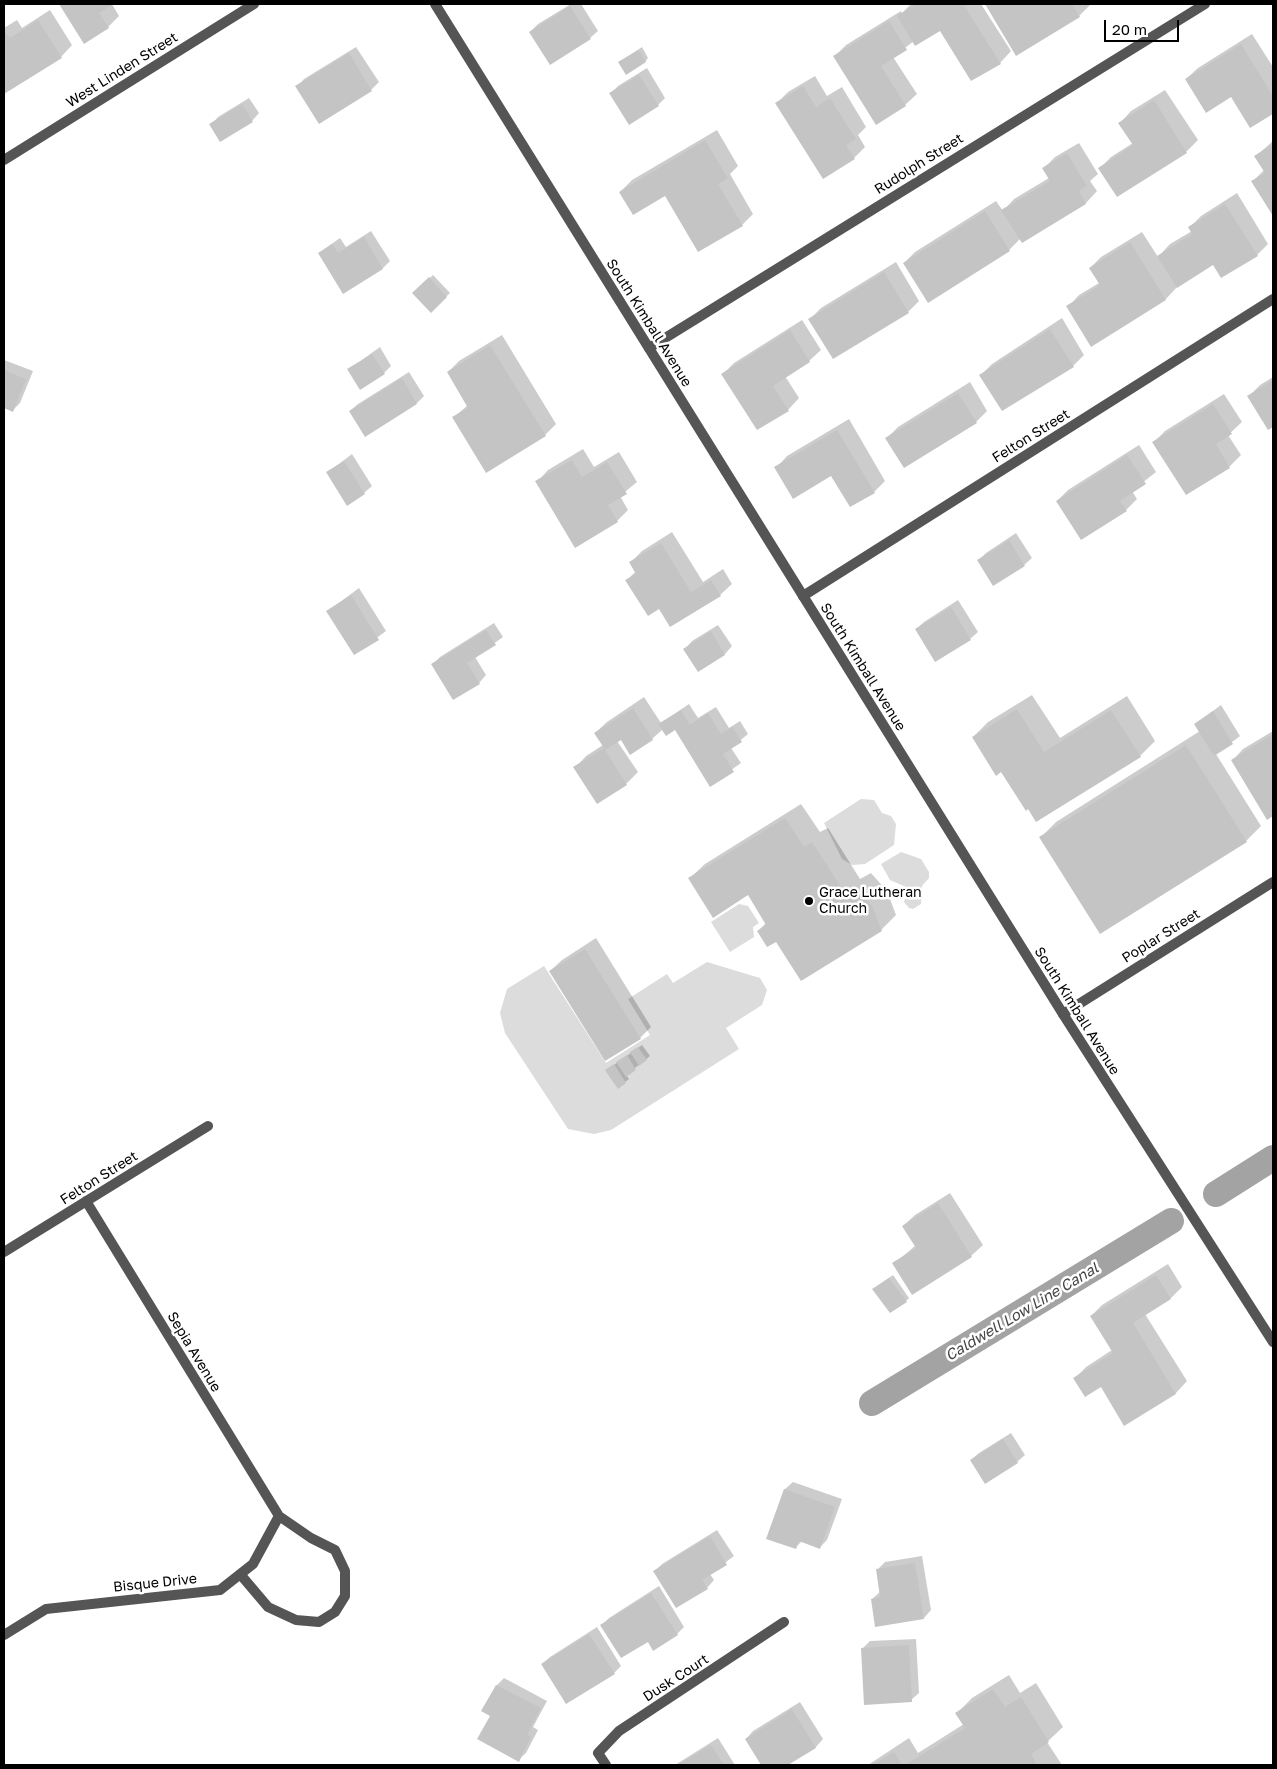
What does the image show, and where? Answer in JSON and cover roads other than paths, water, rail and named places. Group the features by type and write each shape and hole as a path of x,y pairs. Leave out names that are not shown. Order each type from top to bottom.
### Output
{"street":[{"name":"West Linden Street","path":"4,160 254,4"},
{"name":"South Kimball Avenue","path":"435,4 1063,1014 1273,1342"},
{"name":"Rudolph Street","path":"649,348 1204,4"},
{"name":"Felton Street","path":"803,596 1273,299"},
{"name":"Poplar Street","path":"1063,1014 1273,882"},
{"name":"Felton Street","path":"4,1252 208,1126"},
{"name":"Sepia Avenue","path":"86,1201 279,1516"},
{"name":"Bisque Drive","path":"4,1635 46,1609 220,1590 253,1564 279,1516"},
{"path":"240,1574 268,1607 296,1620 319,1622 334,1612 344,1596 345,1571 335,1550 311,1538 279,1516"},
{"name":"Dusk Court","path":"606,1765 598,1753 619,1731 784,1622"}],"waterway":[{"name":"Caldwell Low Line Canal","path":"1216,1194 1273,1158"},
{"name":"Caldwell Low Line Canal","path":"872,1403 1171,1221"}],"place":[{"name":"Grace Lutheran Church","path":"809,901"}]}
